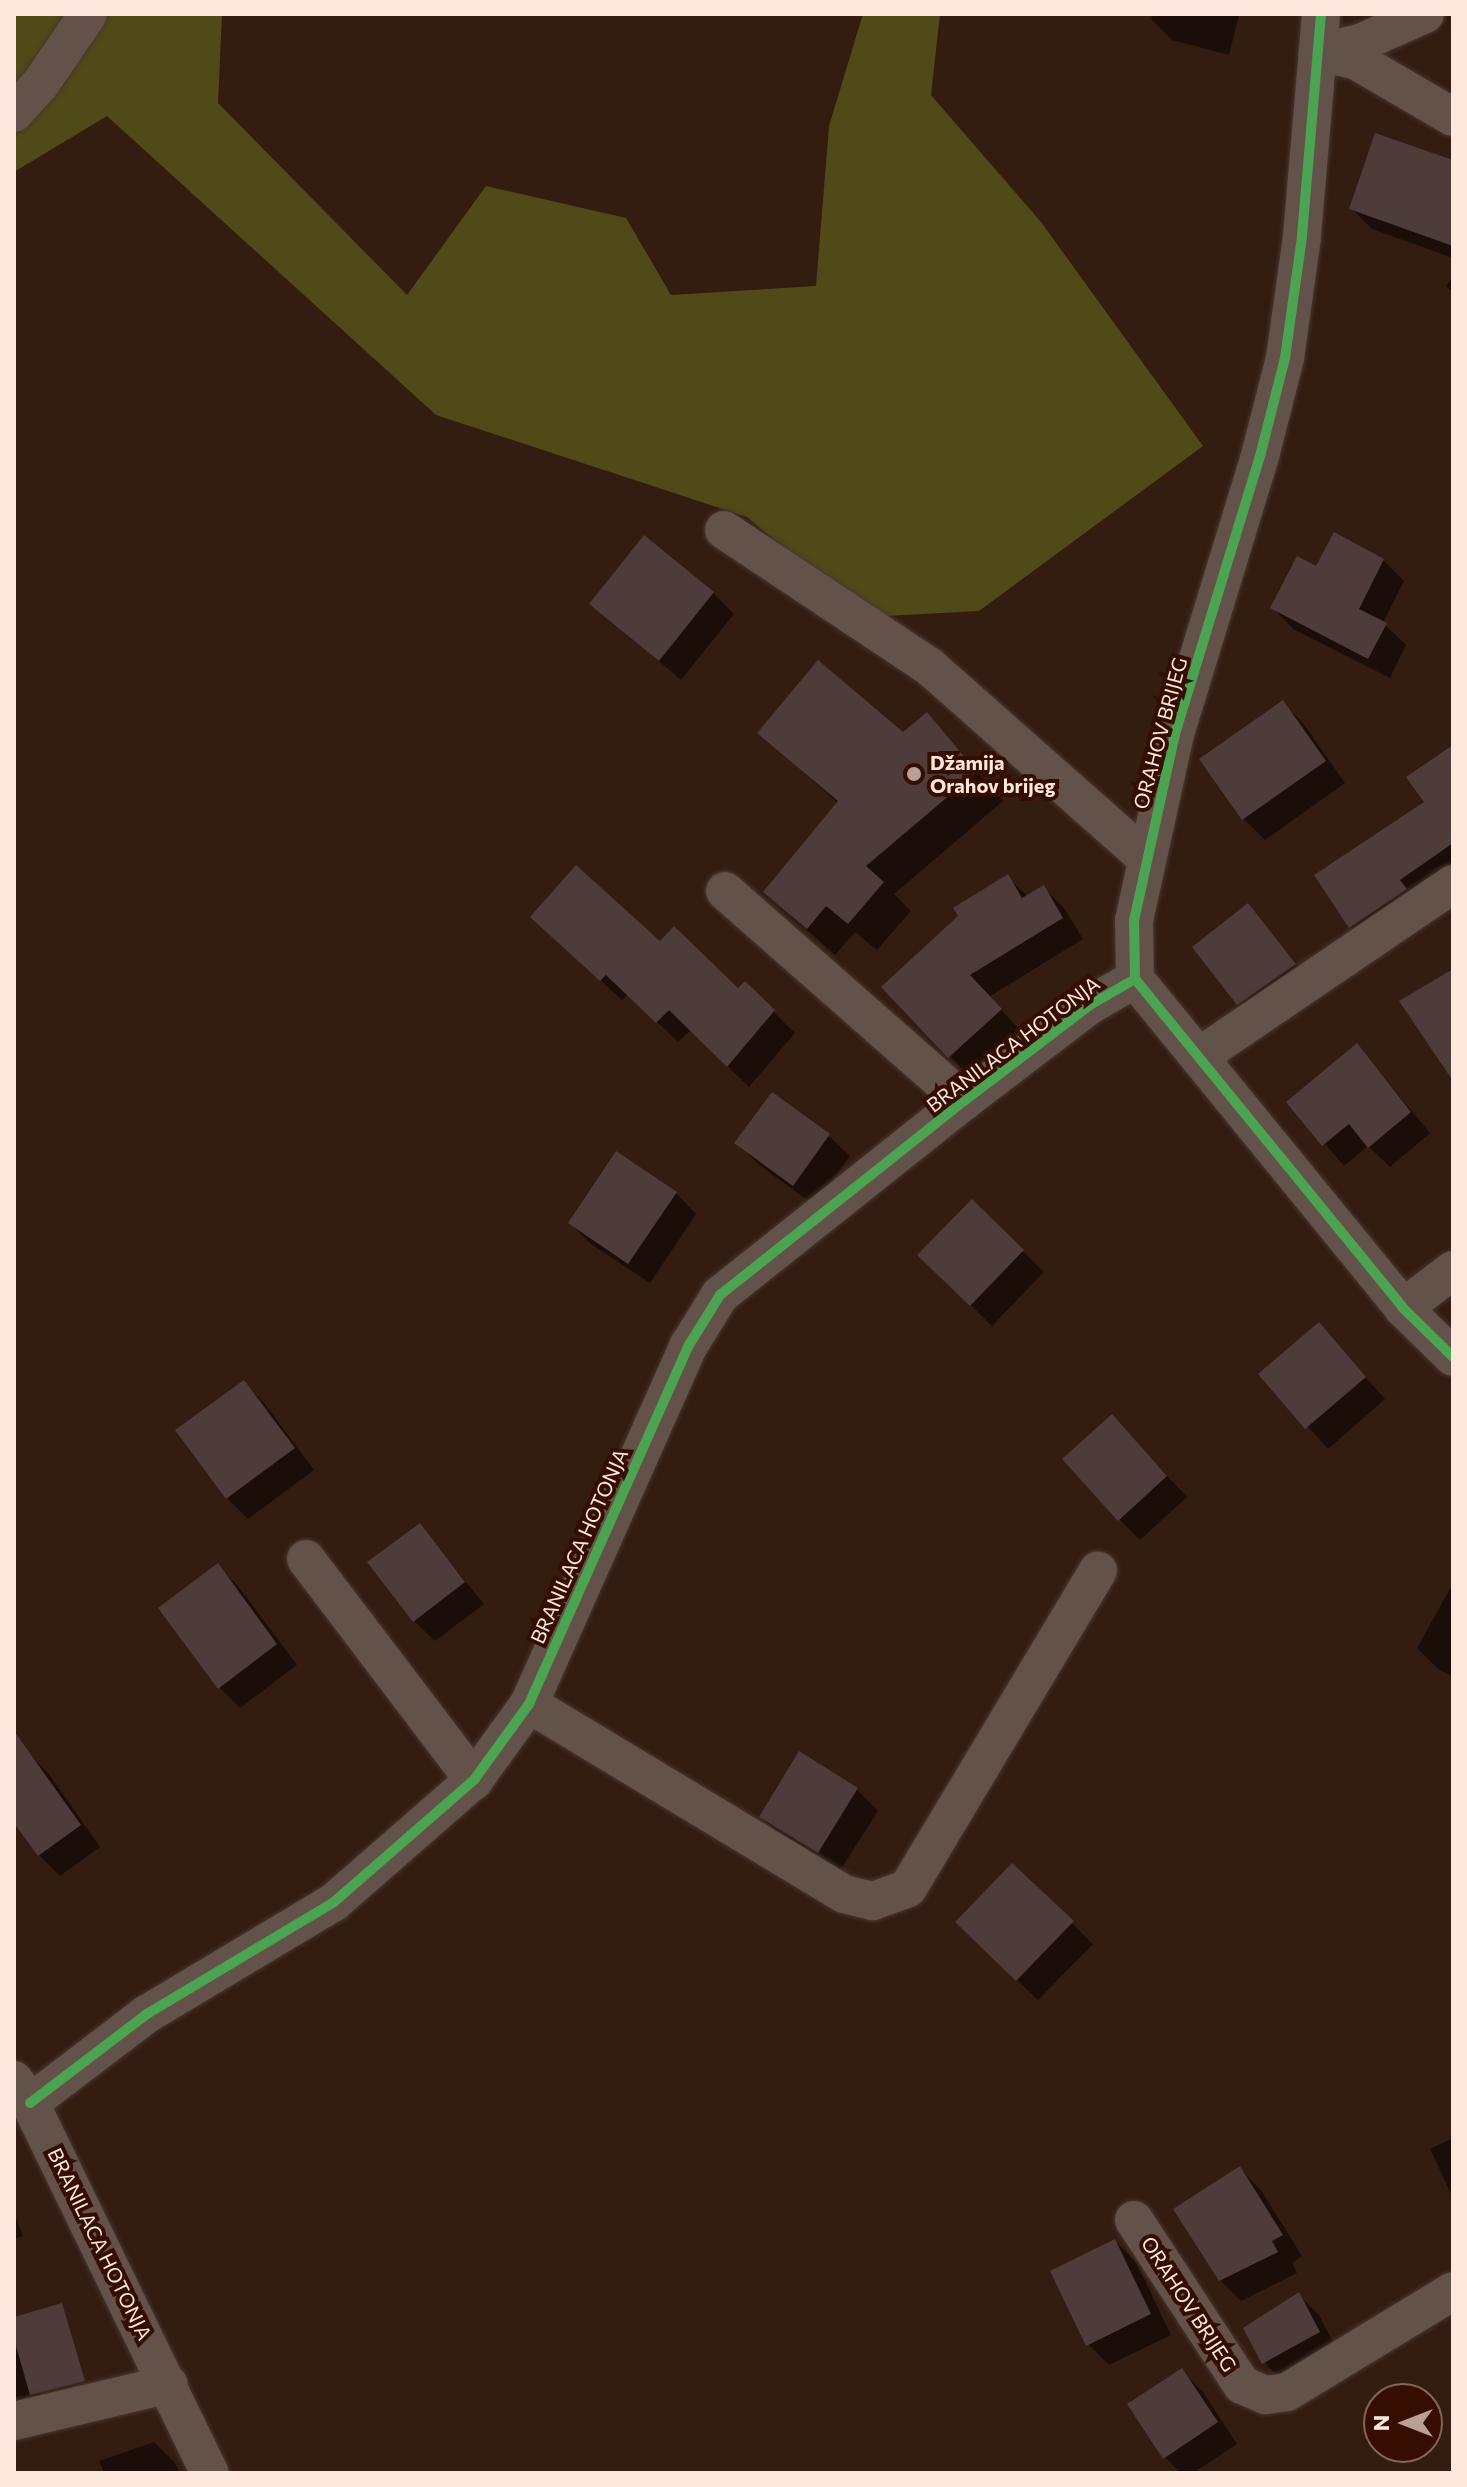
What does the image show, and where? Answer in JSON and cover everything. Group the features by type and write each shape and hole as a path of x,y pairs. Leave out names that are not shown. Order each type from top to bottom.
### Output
{"street":[{"path":"14,113 41,83 88,14"},
{"name":"ORAHOV BRIJEG","path":"1135,979 1134,920 1175,734 1260,456 1285,358 1302,237 1321,14"},
{"path":"1319,52 1360,43 1425,14"},
{"path":"1319,52 1357,61 1453,117"},
{"name":"ORAHOV BRIJEG","path":"724,530 929,666 1146,858"},
{"path":"1200,1056 1453,884"},
{"name":"BRANILACA HOTONJA","path":"725,891 964,1101"},
{"path":"1135,979 1403,1308 1453,1357"},
{"name":"BRANILACA HOTONJA","path":"210,2473 169,2384 22,2092 334,1902 474,1780 529,1704 689,1345 720,1295 1090,1005 1135,979"},
{"path":"1403,1308 1453,1270"},
{"path":"306,1559 474,1780"},
{"path":"529,1704 844,1894 873,1901 908,1888 1098,1570"},
{"name":"ORAHOV BRIJEG","path":"1134,2220 1242,2385 1266,2395 1287,2392 1453,2291"},
{"path":"14,2421 169,2384"}],"shaded area":[{"path":"14,14 222,14 218,103 407,295 486,186 626,218 671,295 816,286 829,126 863,14 940,14 931,95 1041,222 1203,446 979,611 867,617 747,517 436,415 107,116 14,172"}],"building":[{"path":"1375,133 1453,160 1453,246 1349,209"},
{"path":"1334,532 1384,559 1359,609 1387,623 1368,659 1270,608 1297,556 1316,566"},
{"path":"644,535 714,592 659,661 589,604"},
{"path":"818,660 903,732 927,712 977,772 866,866 884,882 848,924 826,906 807,929 763,892 838,801 757,733"},
{"path":"1283,700 1326,761 1242,820 1199,759"},
{"path":"1453,745 1453,843 1400,880 1407,889 1349,928 1314,875 1424,802 1406,777"},
{"path":"576,865 660,941 674,926 738,988 745,981 775,1010 727,1067 669,1010 656,1023 606,975 600,981 530,917"},
{"path":"1008,874 1022,898 1044,885 1063,918 970,975 1002,1009 948,1058 881,987 958,916 953,908"},
{"path":"1248,903 1296,964 1237,1005 1192,947"},
{"path":"1453,969 1453,1081 1399,1001"},
{"path":"1357,1043 1411,1112 1368,1148 1349,1124 1322,1146 1286,1102"},
{"path":"772,1092 830,1134 793,1186 734,1143"},
{"path":"616,1151 677,1192 628,1264 568,1223"},
{"path":"972,1199 1024,1250 970,1306 917,1255"},
{"path":"1319,1322 1366,1377 1305,1429 1258,1374"},
{"path":"244,1380 295,1448 226,1499 175,1430"},
{"path":"1112,1414 1167,1476 1118,1521 1062,1459"},
{"path":"420,1523 465,1582 413,1622 367,1562"},
{"path":"218,1563 277,1644 218,1689 158,1608"},
{"path":"14,1731 81,1825 38,1856 14,1823"},
{"path":"799,1751 858,1788 818,1853 759,1817"},
{"path":"1012,1863 1074,1921 1016,1981 955,1922"},
{"path":"1240,2166 1283,2235 1272,2241 1278,2252 1219,2281 1173,2209"},
{"path":"1115,2239 1151,2314 1086,2346 1050,2271"},
{"path":"1299,2292 1320,2332 1262,2364 1243,2328"},
{"path":"62,2303 85,2381 30,2395 14,2339 14,2317"},
{"path":"1182,2368 1218,2422 1163,2459 1127,2404"}],"cycle path":[{"path":"1321,14 1302,237 1285,358 1260,456 1175,734 1134,920 1135,979 1403,1308 1453,1357"},
{"path":"30,2103 147,2014 334,1902 474,1780 529,1704 689,1345 720,1295 1090,1005 1135,979"}],"place":[{"name":"Džamija Orahov brijeg","path":"914,774"}]}
